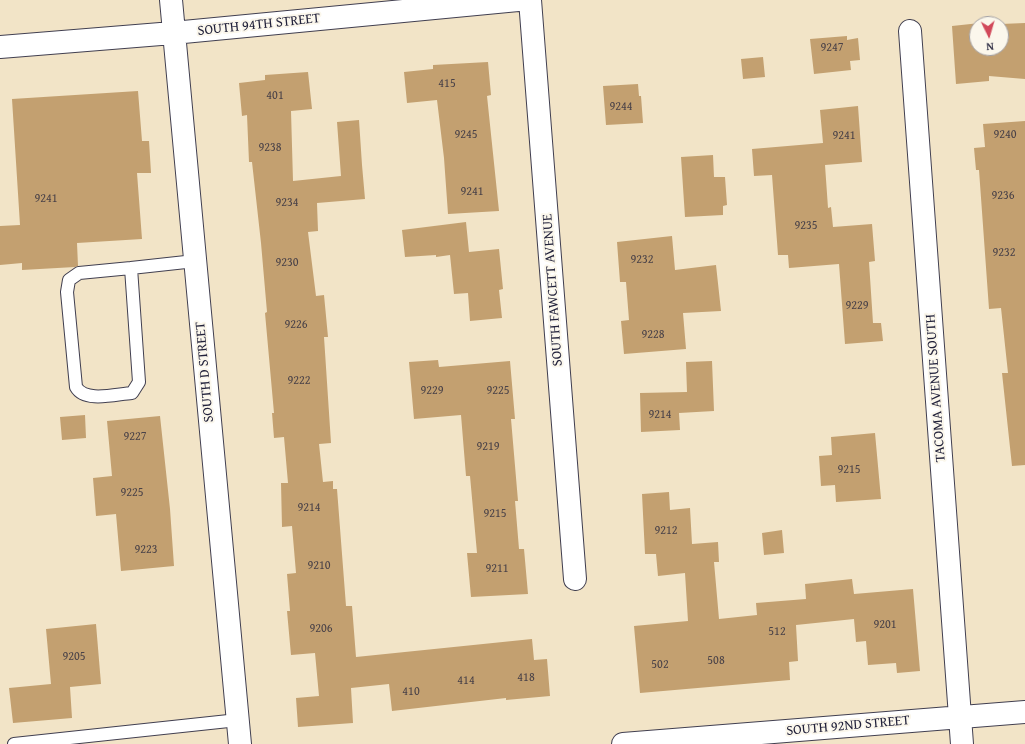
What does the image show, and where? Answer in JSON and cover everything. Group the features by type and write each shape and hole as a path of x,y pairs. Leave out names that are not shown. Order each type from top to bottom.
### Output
{"street":[{"name":"SOUTH D STREET","path":"171,0 240,744"},
{"name":"SOUTH 94TH STREET","path":"0,47 173,33 518,0"},
{"name":"SOUTH FAWCETT AVENUE","path":"530,0 575,579"},
{"name":"TACOMA AVENUE SOUTH","path":"910,31 962,744"},
{"name":"SOUTH 92ND STREET","path":"623,744 1025,712"}],"lane":[{"path":"131,268 139,382 132,393 88,396 79,393 76,387 67,292 69,280 79,273 195,261"},
{"path":"14,744 238,720"}],"building":[{"path":"1025,23 1025,79 989,76 989,81 956,84 952,26 969,24 969,56 1009,56 1009,24"},
{"path":"847,36 847,40 858,38 860,60 850,61 851,70 814,74 810,39"},
{"path":"763,57 765,77 743,79 741,59"},
{"path":"488,62 491,95 487,96 499,211 448,214 444,158 437,100 407,103 404,72 433,69 433,65"},
{"path":"308,72 312,109 291,111 293,181 341,176 337,122 359,120 365,199 317,203 318,231 308,232 316,296 324,295 328,337 324,337 331,443 319,444 323,482 333,481 333,489 337,489 346,606 352,606 356,657 532,639 534,660 547,659 550,696 506,700 506,698 392,711 389,684 351,688 353,723 298,727 296,698 319,696 315,653 291,655 287,611 290,611 287,574 296,573 292,526 282,527 281,483 288,483 284,437 274,438 272,413 274,413 265,313 267,312 261,243 252,162 249,162 247,115 242,116 239,83 265,80 265,75"},
{"path":"638,84 639,96 641,96 643,123 606,125 603,86"},
{"path":"138,91 142,141 149,141 151,173 137,173 142,239 77,243 78,266 75,267 22,270 22,263 0,265 0,226 20,225 12,99"},
{"path":"858,106 862,162 825,165 828,208 831,207 833,227 872,224 875,261 869,262 873,323 881,323 883,341 845,344 839,264 789,268 788,255 778,255 772,175 754,176 752,149 823,143 820,110"},
{"path":"1025,121 1025,465 1012,466 1002,373 1008,373 1001,308 989,309 979,170 976,170 974,148 985,147 983,124"},
{"path":"713,155 714,177 725,177 727,205 723,206 723,215 685,217 681,157"},
{"path":"466,222 469,252 499,249 503,289 499,290 502,318 470,321 468,293 454,294 450,255 436,257 436,255 405,257 402,230"},
{"path":"672,236 675,270 716,265 721,311 683,313 686,349 624,354 621,321 629,320 626,282 620,282 617,242"},
{"path":"438,360 439,367 510,361 515,419 511,419 518,501 515,501 519,549 524,549 528,594 471,597 467,553 477,553 470,476 466,476 461,415 414,419 409,362"},
{"path":"712,361 714,411 679,413 680,430 641,432 640,393 687,392 686,362"},
{"path":"85,415 86,438 62,440 60,417"},
{"path":"160,416 170,509 174,566 121,571 116,514 96,516 93,478 112,476 107,421"},
{"path":"875,433 881,499 836,502 835,485 821,486 819,456 832,455 831,437"},
{"path":"669,492 670,510 690,508 692,544 718,542 719,562 714,562 719,619 757,615 756,603 806,599 805,584 852,579 854,594 913,589 920,671 897,673 896,663 868,665 866,641 856,642 854,619 796,625 798,661 789,662 790,680 640,693 634,626 688,621 685,573 658,576 656,554 645,554 642,494"},
{"path":"782,530 784,553 764,555 762,533"},
{"path":"96,624 101,684 70,687 72,718 13,723 9,688 51,684 46,629"}]}
